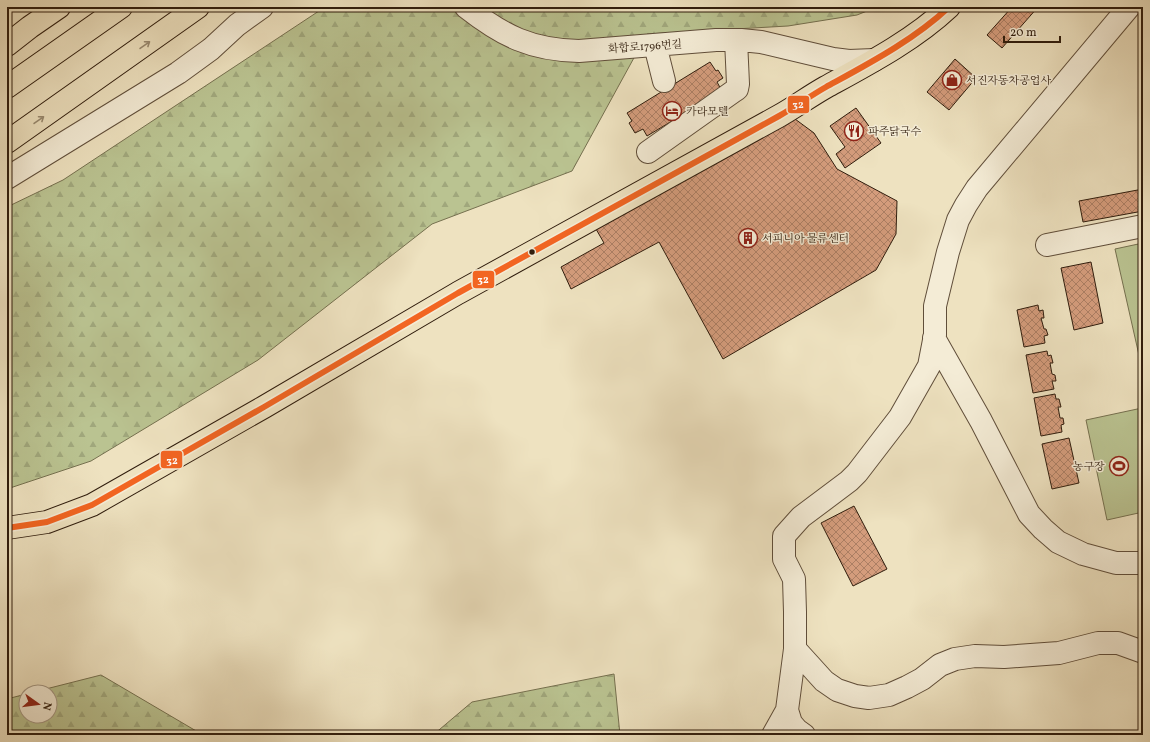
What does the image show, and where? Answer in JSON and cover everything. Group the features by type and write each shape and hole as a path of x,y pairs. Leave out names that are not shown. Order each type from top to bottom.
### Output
{"main road":[{"path":"7,45 59,7"},
{"path":"7,87 121,7"},
{"path":"7,142 198,7"},
{"path":"7,528 47,522 92,505 264,407 458,293 779,116 915,34 949,7"}],"street":[{"path":"7,178 178,74 211,49 237,25 262,7"},
{"name":"화합로1796번길","path":"466,7 510,37 528,44 561,51 579,51 716,40 736,40 761,42 833,60 874,60"},
{"path":"773,735 787,710 795,650 794,579 784,559 784,536 801,517 849,481 857,473 900,417 929,366 934,338 935,306 948,252 958,220 966,205 977,188 1129,7"},
{"path":"648,152 737,89 736,40"},
{"path":"655,45 664,81"},
{"path":"830,85 837,75 839,68 838,64 833,60"},
{"path":"1047,245 1143,226"},
{"path":"934,338 981,421 1029,514 1058,542 1083,554 1116,563 1143,563"},
{"path":"795,650 824,681 837,690 855,696 869,698 889,695 907,687 940,665 956,659 975,656 1004,657 1059,653 1098,643 1118,643 1143,652"},
{"path":"787,710 791,723 804,735"}],"green space":[{"path":"325,7 877,7 857,15 788,26 647,34 572,171 432,224 258,360 91,461 7,489 7,207 63,180"},
{"path":"1143,243 1143,373 1115,249"},
{"name":"농구장","path":"1142,408 1143,512 1107,520 1086,420"},
{"path":"614,674 620,735 433,735 472,702"},
{"path":"101,675 203,735 7,735 7,699 18,696 18,724 58,724 58,686"}],"building":[{"path":"1012,7 1038,7 1002,48 987,35"},
{"path":"955,59 976,78 949,110 927,92"},
{"path":"710,62 723,78 717,82 722,91 647,136 643,129 635,133 629,123 632,121 627,113"},
{"path":"856,108 881,143 845,168 836,154 845,147 830,126"},
{"name":"서피니아 물류센터","path":"795,119 814,133 837,169 897,201 896,234 876,270 723,359 659,242 571,289 561,267 604,243 596,229"},
{"path":"1143,189 1143,211 1083,222 1079,201"},
{"path":"1091,262 1103,323 1074,330 1061,268"},
{"path":"1038,305 1039,311 1043,310 1044,318 1041,318 1044,329 1046,329 1048,335 1044,336 1045,343 1024,347 1017,310"},
{"path":"1047,351 1048,356 1051,355 1053,363 1050,363 1052,374 1055,375 1056,381 1052,381 1054,389 1033,393 1026,355"},
{"path":"1055,394 1056,399 1059,399 1061,407 1058,407 1060,418 1063,418 1064,424 1061,425 1062,432 1041,436 1034,398"},
{"path":"1069,438 1079,483 1052,489 1042,444"},
{"path":"854,506 887,569 853,586 821,523"}],"transit line":[{"name":"32","path":"7,528 47,522 92,505 264,407 458,293 785,113 820,90 906,41 949,7"}],"place":[{"name":"서진자동차공업사","path":"952,80"},
{"name":"카라모텔","path":"672,111"},
{"name":"파주닭국수","path":"854,131"},
{"name":"서피니아 물류센터","path":"748,238"},
{"name":"농구장","path":"1119,466"}]}
